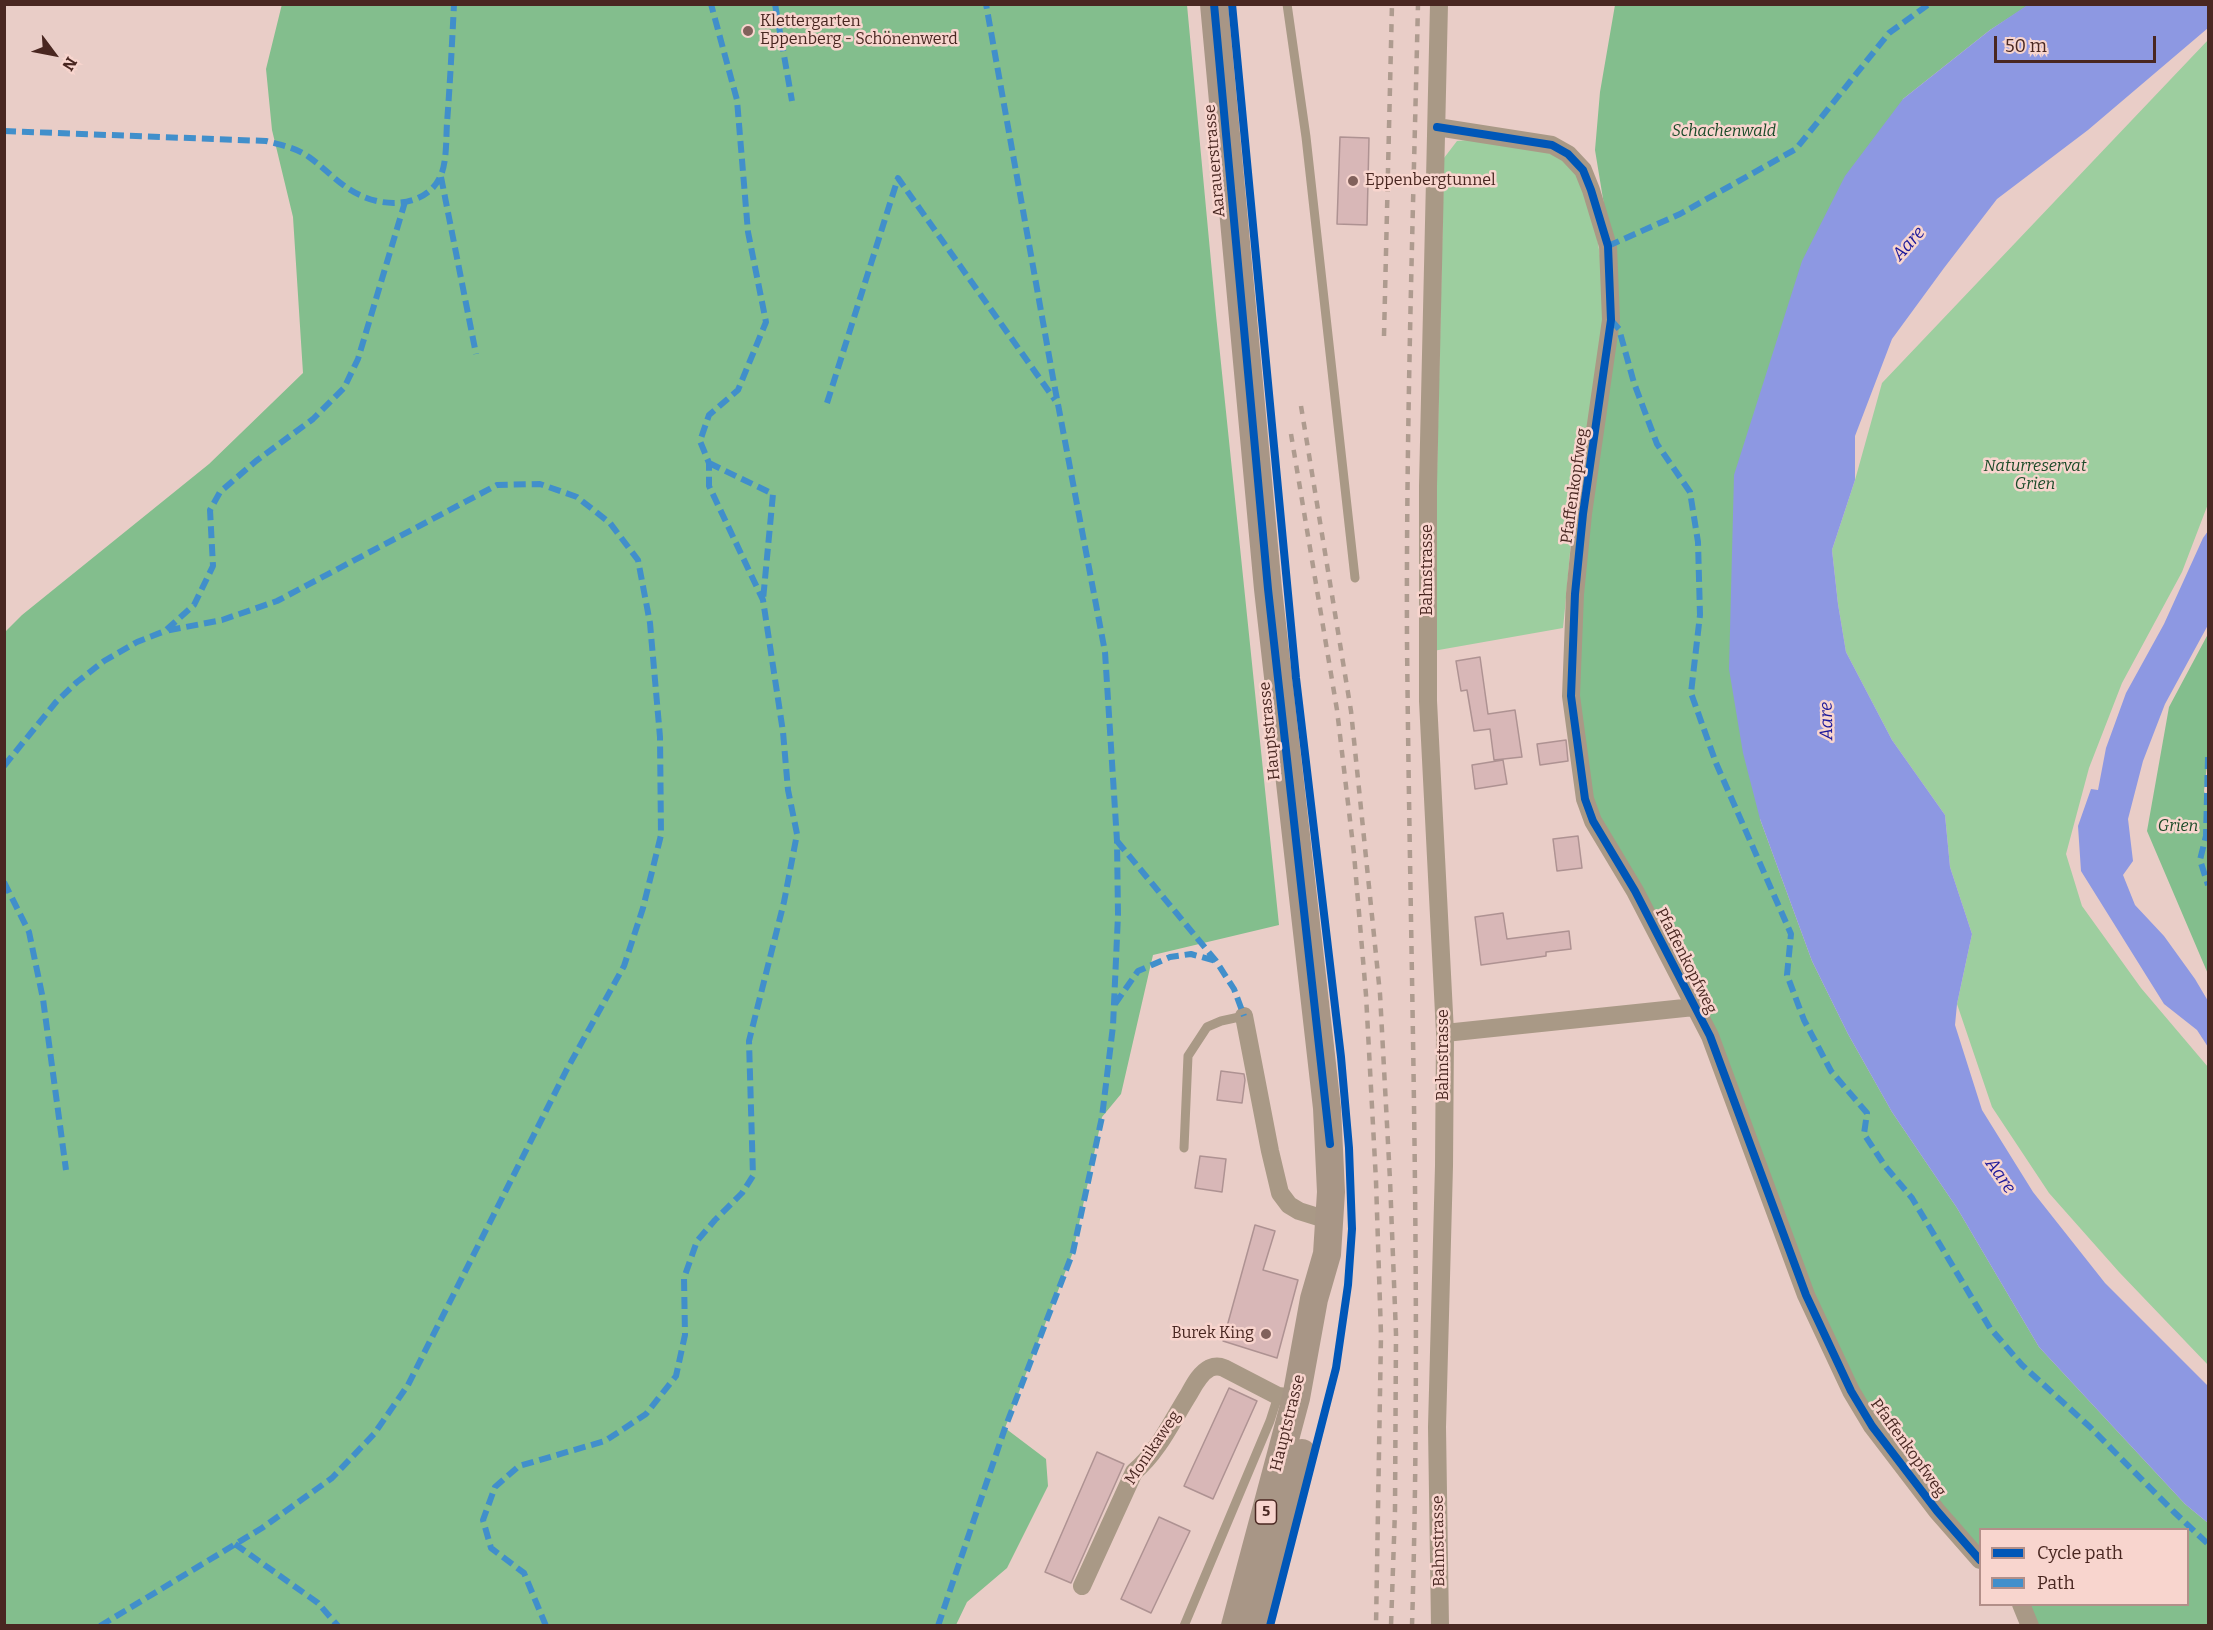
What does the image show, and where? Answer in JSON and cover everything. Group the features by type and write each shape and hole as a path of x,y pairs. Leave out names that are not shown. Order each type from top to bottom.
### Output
{"main road":[{"name":"Aarauerstrasse","path":"1214,4 1242,314"},
{"name":"Hauptstrasse","path":"1235,1626 1287,1397 1328,1254 1331,1221 1327,1108 1269,601 1242,314"},
{"name":"Hauptstrasse","path":"1257,1626 1312,1411 1326,1345 1332,1303 1328,1254"}],"street":[{"name":"Bahnstrasse","path":"1439,4 1428,486 1428,701 1445,1033 1437,1427 1440,1626"},
{"name":"Pfaffenkopfweg","path":"1437,127 1552,145 1568,154 1583,171 1591,190 1608,246 1611,320 1583,514 1575,594 1571,696 1584,799 1593,820 1635,891 1710,1036 1806,1295 1851,1391 1872,1426 1937,1511 1979,1559"},
{"path":"1445,1033 1694,1007"},
{"path":"1244,1016 1280,1193 1289,1205 1299,1212 1331,1221"},
{"name":"Monikaweg","path":"1082,1586 1134,1472 1161,1441 1208,1369 1217,1366 1224,1368 1287,1397"},
{"path":"2021,1606 2030,1626"}],"lane":[{"path":"1287,4 1306,137 1355,578"},
{"path":"1184,1148 1188,1056 1207,1028 1221,1021 1244,1016"},
{"path":"1184,1626 1266,1430 1287,1397"}],"green space":[{"path":"282,4 1187,5 1216,315 1279,925 1153,955 1121,1094 1102,1117 1073,1252 1005,1428 1046,1459 1048,1486 1007,1568 967,1602 956,1625 5,1625 5,632 22,615 209,464 303,373 293,217 272,130 266,69"},
{"name":"Schachenwald","path":"1615,5 2029,5 1990,30 1903,99 1760,819 1812,961 1848,1034 1892,1112 1957,1208 2039,1347 2185,1504 2208,1523 2208,1625 2030,1625 2021,1606 2189,1606 2189,1528 1979,1528 1979,1559 1851,1391 1710,1036 1602,825 1592,796 1579,702 1577,639 1615,272 1595,150 1600,92"},
{"name":"Naturreservat Grien","path":"2208,40 2208,504 2182,572 2122,683 2089,768 2066,854 2082,906 2141,988 2208,1067 2208,1365 2119,1272 2049,1193 1992,1107 1957,1004 1972,934 1950,867 1945,815 1892,740 1846,652 1832,550 1855,480 1882,383"},
{"path":"1479,139 1551,153 1569,164 1579,179 1588,200 1600,252 1605,307 1604,349 1580,460 1563,628 1433,651 1444,158 1457,141"},
{"name":"Grien","path":"2208,634 2208,756 2204,791 2208,805 2208,974 2147,831 2169,707"}],"water":[{"name":"Aare","path":"2029,4 2208,5 2208,28 2088,130 1997,199 1892,339 1855,436 1855,480 1832,550 1838,604 1846,652 1892,740 1945,815 1950,867 1972,934 1957,1004 1955,1025 1982,1110 2033,1192 2105,1283 2208,1386 2208,1523 2185,1504 2039,1347 1957,1208 1892,1112 1848,1034 1812,961 1760,819 1743,753 1729,669 1734,475 1802,261 1845,176 1903,99 1990,30"},
{"path":"2208,531 2208,625 2165,704 2143,761 2128,819 2133,861 2123,875 2135,905 2164,936 2208,1001 2208,1047 2197,1030 2164,1004 2081,871 2078,826 2091,789 2098,790 2106,748 2126,693 2164,624"}],"building":[{"name":"Eppenbergtunnel","path":"1340,137 1369,138 1367,225 1337,224"},
{"path":"1480,657 1488,714 1515,710 1522,757 1494,760 1490,729 1474,731 1467,690 1461,691 1456,661"},
{"path":"1566,740 1568,761 1540,765 1537,744"},
{"path":"1503,760 1507,784 1475,789 1472,765"},
{"path":"1578,836 1582,868 1557,871 1553,839"},
{"path":"1503,913 1507,939 1569,931 1571,949 1546,952 1546,956 1481,965 1475,917"},
{"path":"1221,1071 1244,1074 1242,1103 1217,1100"},
{"path":"1200,1156 1226,1159 1222,1192 1195,1188"},
{"path":"1255,1225 1275,1231 1263,1270 1298,1280 1277,1358 1223,1341"},
{"path":"1229,1388 1257,1401 1213,1499 1184,1486"},
{"path":"1097,1452 1124,1464 1071,1583 1045,1572"},
{"path":"1159,1517 1190,1531 1151,1613 1121,1599"}],"railway":[{"path":"1384,336 1392,4"},
{"path":"1412,1626 1416,1256 1407,560 1418,4"},
{"path":"1301,406 1351,711 1380,994 1396,1334 1395,1510 1391,1626"},
{"path":"1291,434 1337,710 1354,854 1366,995 1381,1335 1376,1626"}],"marked path":[{"path":"4,131 266,141 304,154 346,187 370,199 393,203 415,199 434,187 444,165 454,4"},
{"path":"546,1626 524,1573 491,1548 483,1520 495,1487 519,1466 605,1441 646,1414 676,1376 685,1335 684,1278 697,1241 742,1193 753,1176 749,1041 784,902 797,834 788,790 783,732 763,600 709,486 709,463 700,441 709,415 738,390 766,322 748,232 737,100 711,4"},
{"path":"775,4 792,101"},
{"path":"938,1626 1005,1428 1073,1252 1102,1117 1113,1026 1118,915 1117,841 1105,652 986,4"},
{"path":"1608,246 1680,214 1796,149 1889,33 1929,4"},
{"path":"441,177 476,354"},
{"path":"827,403 898,178 1055,400"},
{"path":"4,766 56,702 77,682 104,661 137,642 165,631 194,605 213,566 210,510 220,492 256,461 313,419 344,388 358,359 405,202"},
{"path":"1611,320 1619,329 1634,383 1657,444 1690,492 1698,542 1700,615 1691,693 1716,763 1791,934 1787,975 1804,1020 1831,1071 1867,1113 1864,1134 1885,1166 1912,1198 1990,1328 2022,1365 2090,1427 2208,1544"},
{"path":"709,463 773,494 763,600"},
{"path":"100,1626 262,1528 332,1478 374,1434 408,1385 566,1071 624,966 643,908 661,835 660,737 650,623 638,560 610,523 577,497 540,484 497,485 277,601 222,620 165,631"},
{"path":"2208,757 2206,836 2200,860 2208,885"},
{"path":"1117,841 1216,961 1234,989 1244,1016"},
{"path":"4,882 29,932 43,999 66,1170"},
{"path":"1115,1004 1138,971 1170,957 1191,954 1216,961"},
{"path":"235,1544 318,1603 338,1626"}],"cycle path":[{"path":"1214,4 1268,589 1330,1144"},
{"path":"1232,4 1296,678 1341,1057 1349,1148 1352,1229 1348,1285 1336,1368 1270,1626"},
{"path":"1437,127 1552,145 1568,154 1583,170 1591,190 1608,246 1611,320 1583,514 1575,594 1571,696 1585,799 1593,821 1635,891 1710,1036 1806,1295 1851,1391 1872,1426 1937,1511 1979,1559"}],"place":[{"name":"Klettergarten Eppenberg - Schönenwerd","path":"748,31"},
{"name":"Eppenbergtunnel","path":"1353,181"},
{"name":"Burek King","path":"1266,1334"}]}
